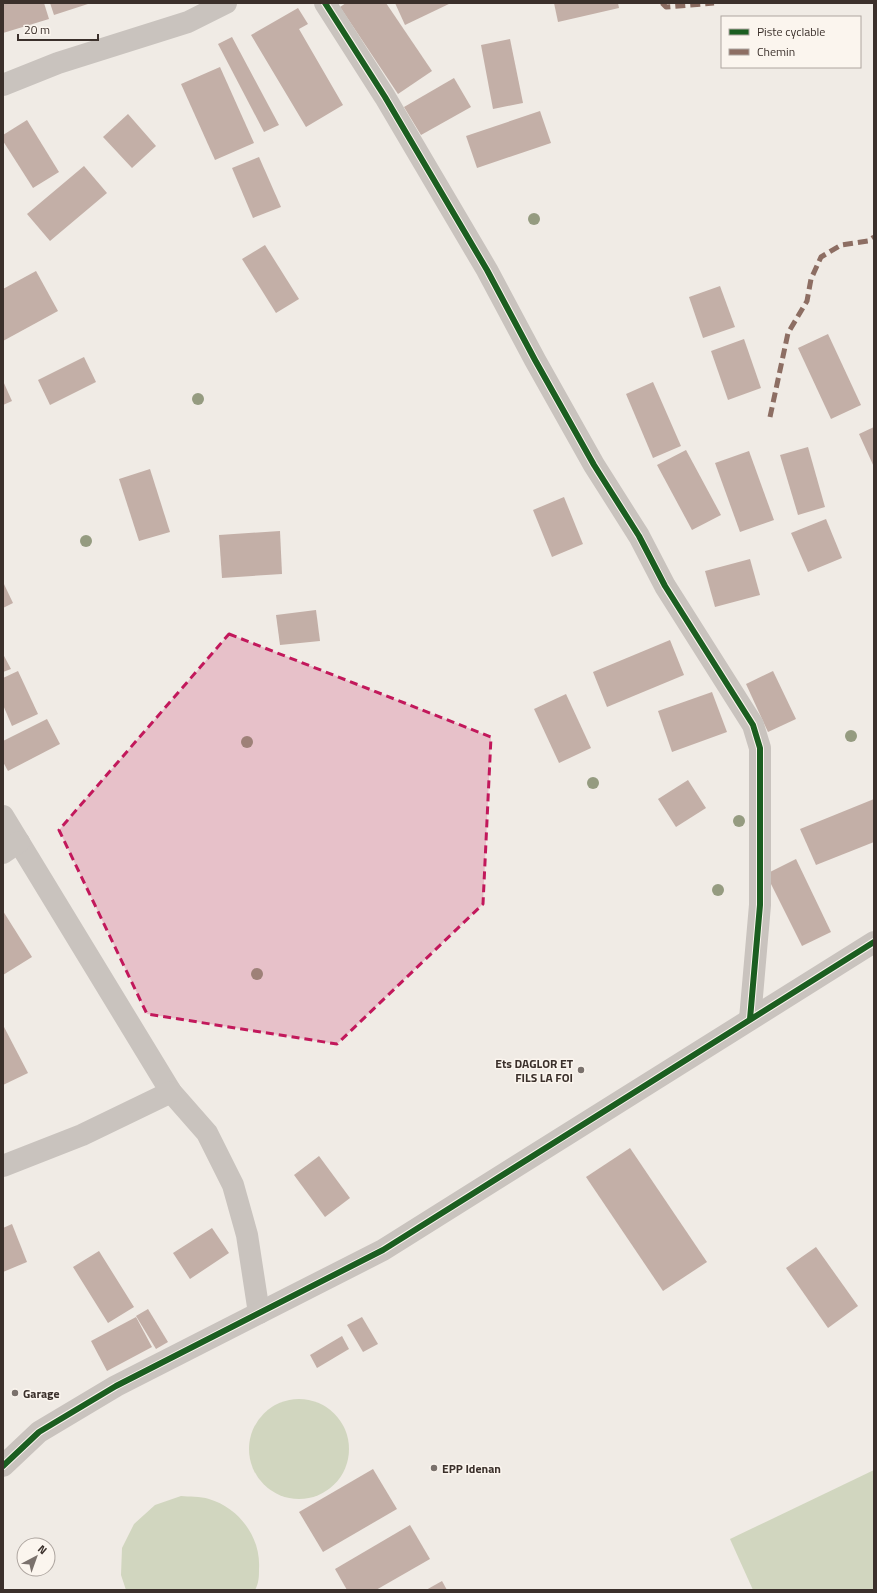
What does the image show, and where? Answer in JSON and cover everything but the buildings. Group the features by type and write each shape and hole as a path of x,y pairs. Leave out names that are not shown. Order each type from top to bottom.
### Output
{"street":[{"path":"3,85 58,63 188,22 226,3"},
{"path":"325,3 385,97 487,270 535,360 594,465 639,536 665,586 753,725 760,748 760,889 750,1019"},
{"path":"3,816 11,848 172,1092 207,1133 233,1185 247,1235 258,1313"},
{"path":"3,1466 39,1432 110,1390 383,1250 874,942"},
{"path":"3,1166 82,1136 172,1092"}],"highlighted area":[{"path":"229,634 491,737 483,904 337,1044 147,1014 59,830"}],"green space":[{"path":"299,1399 318,1403 334,1414 345,1430 349,1449 345,1468 334,1484 318,1495 299,1499 280,1495 264,1484 253,1468 249,1449 253,1430 264,1414 280,1403"},
{"path":"874,1470 874,1590 753,1590 730,1539"},
{"path":"181,1496 206,1498 220,1503 230,1509 246,1525 252,1535 259,1557 259,1572 255,1590 126,1590 121,1575 122,1548 134,1524 155,1505"}],"marked path":[{"path":"662,3 666,7 714,3"},
{"path":"770,417 788,333 807,301 811,279 821,257 841,245 868,241 874,237"}],"cycle path":[{"path":"325,3 385,97 487,270 535,360 594,465 639,536 665,586 753,725 760,748 760,905 750,1019"},
{"path":"3,1466 39,1432 116,1386 383,1250 874,942"}],"place":[{"name":"Ets DAGLOR ET FILS LA FOI","path":"581,1070"},
{"name":"Garage","path":"15,1393"},
{"name":"EPP Idenan","path":"434,1468"}]}
